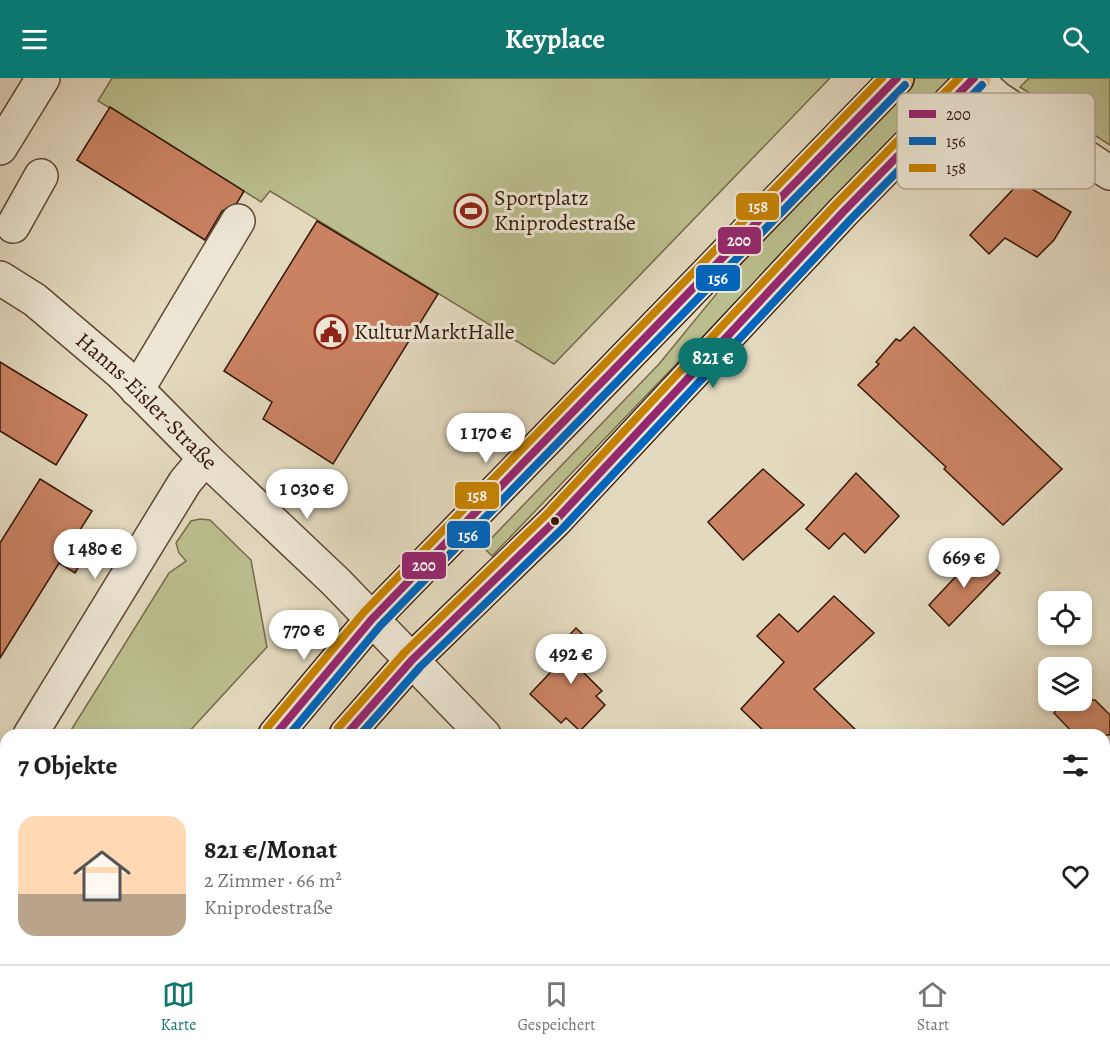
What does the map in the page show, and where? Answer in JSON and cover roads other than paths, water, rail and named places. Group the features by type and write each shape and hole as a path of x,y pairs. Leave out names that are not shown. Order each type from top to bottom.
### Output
{"main road":[{"path":"280,729 372,619 897,78"},
{"path":"960,93 975,78"},
{"path":"351,729 412,660 555,521 897,157"}],"street":[{"path":"0,148 43,78"},
{"path":"975,78 992,93"},
{"path":"1095,162 1110,172"},
{"path":"13,226 40,176"},
{"path":"137,390 238,221"},
{"name":"Hanns-Eisler-Straße","path":"0,278 35,300 137,390 372,619 478,729"},
{"path":"34,729 185,482 205,458"}],"place":[{"name":"Sportplatz Kniprodestraße","path":"471,211"},
{"name":"KulturMarktHalle","path":"331,332"}]}
